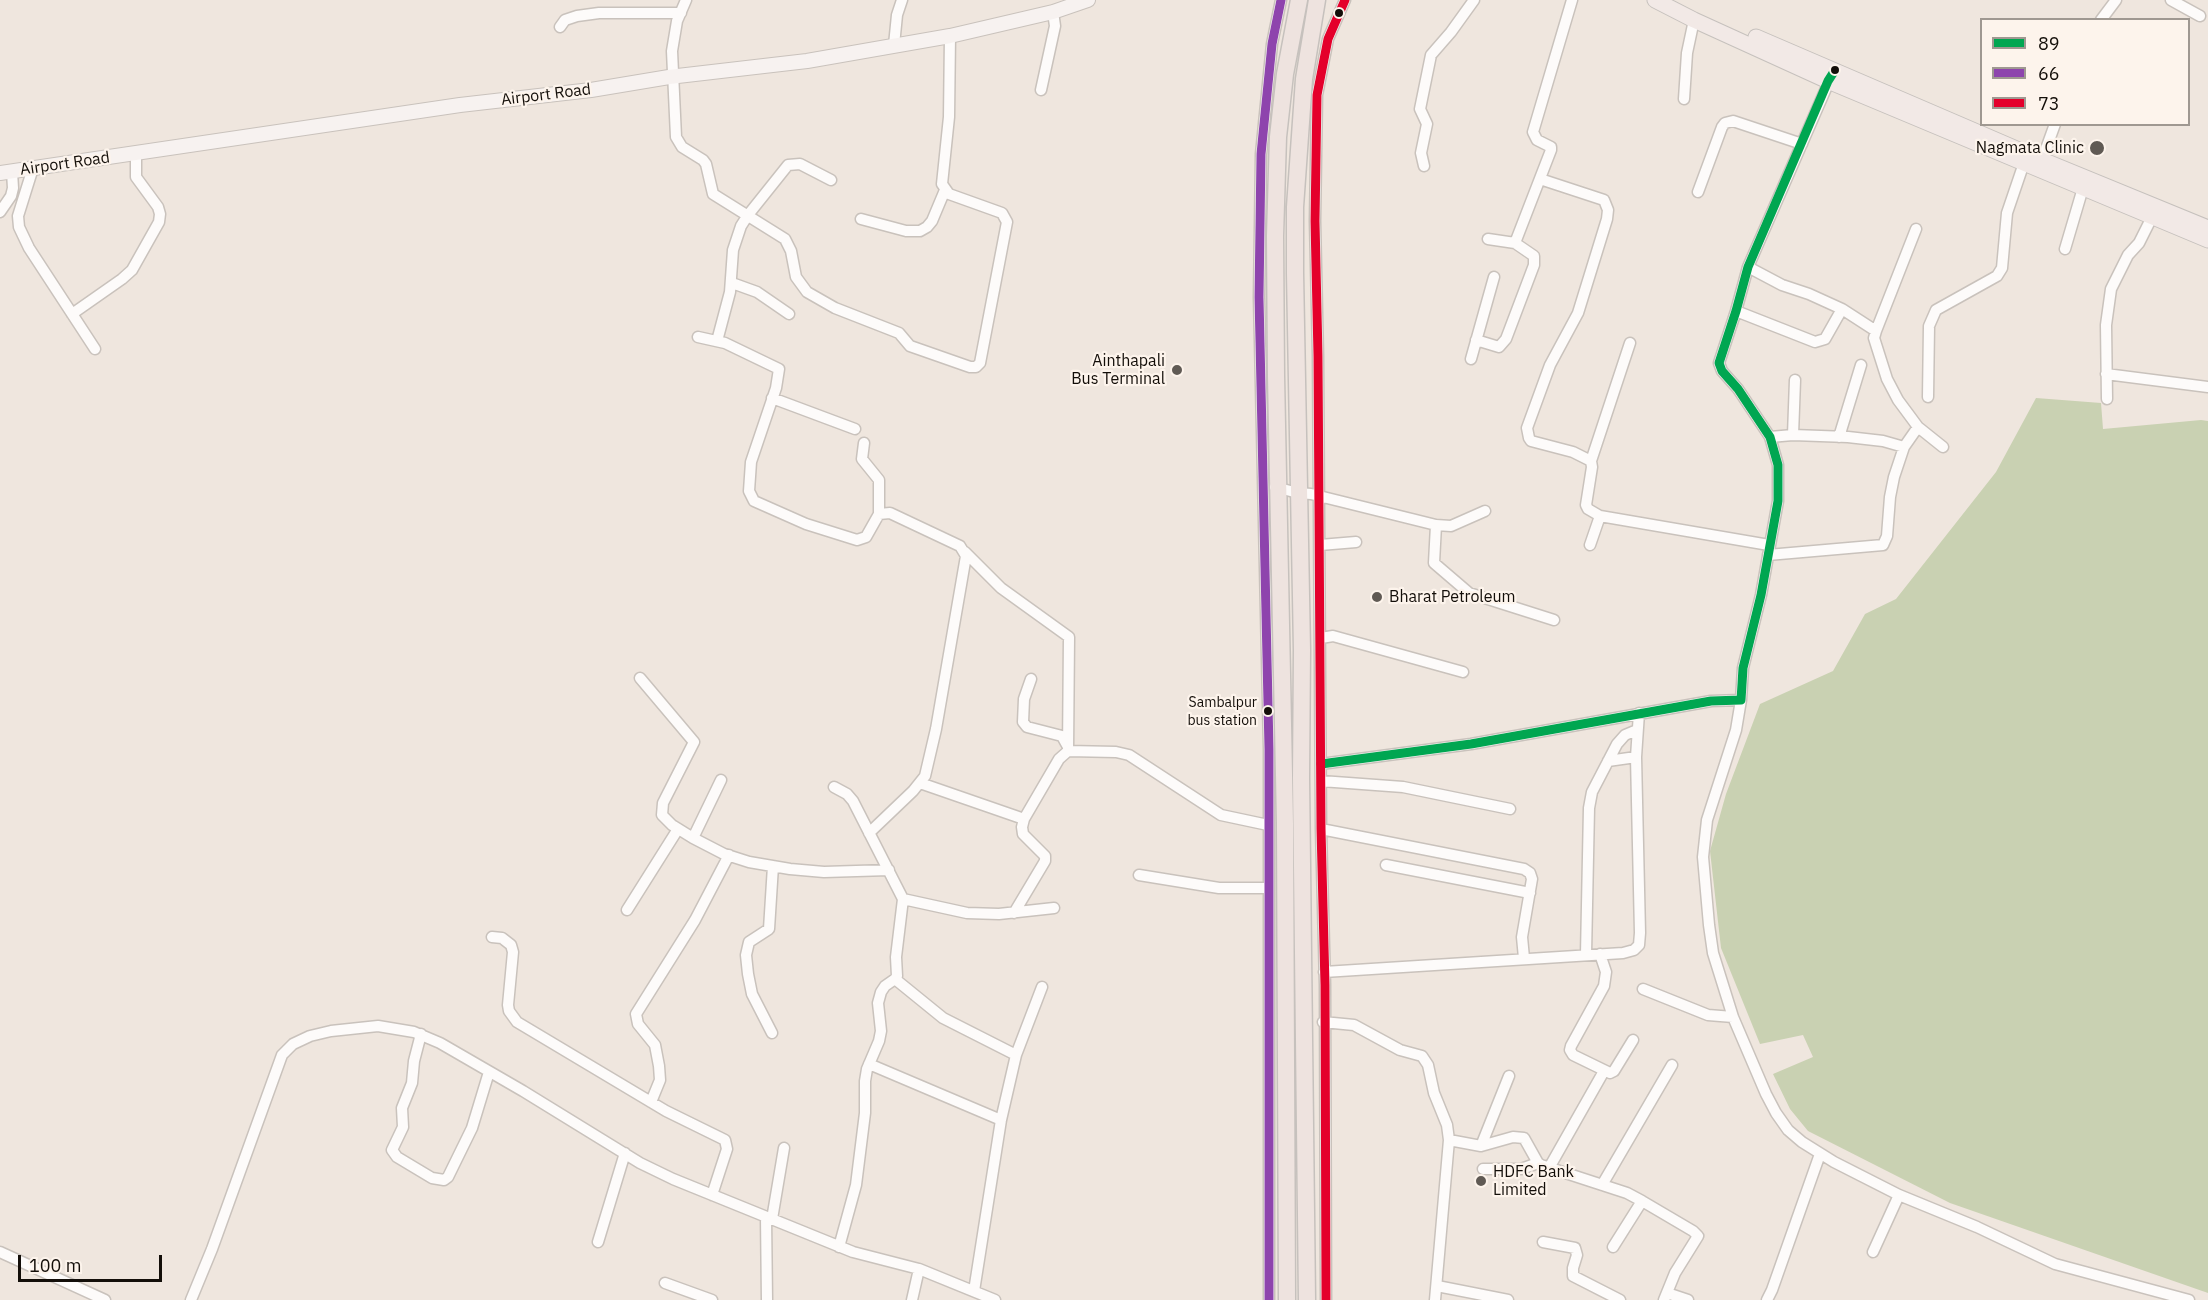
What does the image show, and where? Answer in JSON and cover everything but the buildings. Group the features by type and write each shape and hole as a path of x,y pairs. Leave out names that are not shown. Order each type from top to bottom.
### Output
{"highway":[{"path":"1287,1300 1285,824 1275,248 1278,137 1285,74 1299,0"},
{"path":"1307,1300 1301,789 1302,650 1295,207 1304,79 1317,0"}],"main road":[{"name":"Airport Road","path":"6,172 460,105 807,61 950,36 1053,12 1088,0"},
{"path":"1655,0 1694,20 2208,228"},
{"path":"1677,0 1832,75 2024,163 2208,240"}],"street":[{"path":"686,0 673,44 676,137 679,143 706,164 713,194 785,239 791,251 796,277 807,292 835,308 895,331 914,348 964,366 976,367 980,363 1007,222 1002,213 949,194 945,190 942,178 949,117 950,36"},
{"path":"894,45 897,15 902,0"},
{"path":"1269,1300 1269,749 1259,312 1261,154 1272,44 1281,0"},
{"path":"1326,1300 1315,221 1317,95 1328,39 1345,0"},
{"path":"1424,166 1422,153 1427,124 1420,109 1431,55 1474,0"},
{"path":"1515,243 1551,147 1537,140 1533,132 1572,0"},
{"path":"2102,18 2116,0"},
{"path":"2171,0 2200,16"},
{"path":"560,27 565,20 578,16 644,12 681,13"},
{"path":"1041,90 1055,26 1053,12"},
{"path":"1684,99 1687,53 1694,20"},
{"path":"1832,75 1748,267 1719,363 1722,371 1738,389 1770,437 1778,465 1778,501 1761,595 1743,668 1736,730 1707,820 1703,857 1713,953 1733,1017 1776,1113 1788,1130 1820,1154 1899,1195 1977,1227 2055,1264 2188,1300"},
{"path":"1698,192 1725,123 1733,122 1802,144"},
{"path":"2042,160 2054,126"},
{"path":"72,314 132,270 159,222 158,207 136,177 136,153"},
{"path":"1928,397 1929,326 1936,310 1997,276 2002,268 2007,213 2024,163"},
{"path":"717,341 732,283 733,250 741,226 748,215 788,165 800,164 831,180"},
{"path":"33,168 18,216 19,227 26,243 94,349"},
{"path":"0,212 11,196 13,188 6,172"},
{"path":"1540,179 1604,200 1608,210 1578,313 1550,365 1527,428 1531,441 1573,452 1591,461"},
{"path":"2066,249 2083,188"},
{"path":"861,219 906,231 920,231 932,221 945,190"},
{"path":"2107,399 2107,316 2111,289 2128,255 2139,243 2152,217"},
{"path":"1916,229 1874,339 1887,379 1898,400 1917,427 1943,447"},
{"path":"1476,340 1499,347 1506,339 1534,265 1534,256 1515,243 1488,239"},
{"path":"1748,267 1782,285 1842,309 1876,331"},
{"path":"1471,359 1494,277"},
{"path":"732,283 757,292 789,314"},
{"path":"1736,311 1815,342 1825,339 1842,309"},
{"path":"698,336 735,348 779,369 748,479 748,491 752,499 806,524 851,539 866,537 879,514 879,480 862,459 864,443"},
{"path":"1630,343 1591,461 1586,505 1588,509 1600,516 1768,550 1883,545 1887,536 1894,477 1904,447 1917,427"},
{"path":"1839,437 1861,365"},
{"path":"2106,374 2208,387"},
{"path":"1793,435 1795,380"},
{"path":"772,398 855,429"},
{"path":"1770,437 1793,435 1839,437 1883,441 1904,447"},
{"path":"1263,482 1279,489 1311,494 1436,525 1451,526 1485,511"},
{"path":"879,514 896,515 960,546 1001,588 1069,637 1068,751"},
{"path":"1590,545 1600,516"},
{"path":"1436,525 1434,563 1469,593 1554,620"},
{"path":"1320,545 1356,542"},
{"path":"869,833 920,783 929,762 966,562 965,552"},
{"path":"1321,638 1333,636 1463,672"},
{"path":"640,678 694,742 663,803 662,810 665,820 678,830 729,855 773,866 824,872 889,870"},
{"path":"1031,679 1024,699 1023,722 1027,727 1062,736 1066,741 1068,751"},
{"path":"1321,764 1471,744 1711,700 1741,700"},
{"path":"1324,972 1623,953 1634,950 1639,945 1636,757 1639,712"},
{"path":"1586,954 1589,808 1592,792 1617,744 1625,735 1637,730"},
{"path":"1014,913 1045,861 1045,856 1023,834 1024,819 1059,759 1068,751 1116,752 1130,755 1221,815 1268,825"},
{"path":"1608,761 1636,757"},
{"path":"693,838 721,780"},
{"path":"1321,781 1403,787 1510,809"},
{"path":"920,783 1024,819"},
{"path":"834,788 847,794 853,801 903,899 895,979 880,992 878,1003 881,1031 865,1081 865,1113 856,1185 839,1247"},
{"path":"1321,829 1524,869 1530,873 1532,879 1522,937 1524,958"},
{"path":"627,910 678,830"},
{"path":"651,1102 660,1080 659,1066 655,1045 638,1024 636,1014 695,920 729,855"},
{"path":"1386,865 1530,893"},
{"path":"772,1033 752,994 746,955 749,942 769,929 773,866"},
{"path":"1139,874 1219,888 1268,888"},
{"path":"903,899 967,913 1014,913 1054,908"},
{"path":"492,937 502,938 511,945 513,952 508,1005 512,1017 682,1120 725,1140 727,1149 712,1195"},
{"path":"1600,954 1606,972 1604,986 1570,1050 1573,1054 1610,1073 1614,1071 1633,1040"},
{"path":"895,979 953,1024 1016,1055"},
{"path":"974,1292 1001,1120 1016,1055 1042,987"},
{"path":"1643,989 1708,1015 1733,1017"},
{"path":"1323,1022 1354,1025 1400,1050 1422,1056 1428,1065 1434,1092 1447,1125 1449,1140 1435,1300"},
{"path":"191,1300 212,1249 282,1055 302,1039 331,1031 378,1026 400,1028 421,1034 656,1171 839,1247 919,1269 995,1300"},
{"path":"421,1034 414,1061 412,1083 402,1108 403,1127 392,1150 397,1157 432,1178 444,1180 448,1177 472,1128 489,1072"},
{"path":"869,1064 1001,1120"},
{"path":"1602,1185 1671,1065"},
{"path":"1550,1168 1604,1071"},
{"path":"1481,1146 1509,1076"},
{"path":"1449,1140 1481,1146 1513,1137 1524,1138 1538,1163 1627,1193 1693,1231 1698,1236 1675,1273 1666,1296 1688,1300"},
{"path":"767,1300 769,1218 784,1148"},
{"path":"598,1242 625,1153"},
{"path":"1767,1300 1820,1154"},
{"path":"1483,1169 1521,1169 1538,1163"},
{"path":"1873,1252 1899,1195"},
{"path":"1613,1247 1642,1201"},
{"path":"1543,1242 1575,1248 1573,1276 1620,1300"},
{"path":"0,1252 105,1300"},
{"path":"912,1300 919,1269"},
{"path":"665,1283 712,1300"},
{"path":"1437,1286 1508,1300"}],"green space":[{"path":"2036,398 2101,403 2103,429 2208,421 2208,1293 1950,1203 1808,1131 1790,1109 1773,1074 1813,1057 1803,1035 1760,1044 1721,948 1710,851 1726,794 1760,704 1833,671 1865,614 1896,599 1996,472"}],"transit line":[{"name":"66","path":"1269,1300 1269,749 1259,297 1261,154 1272,44 1281,0"},
{"name":"73","path":"1326,1300 1325,985 1321,829 1315,221 1317,95 1328,39 1345,0"},
{"name":"89","path":"1321,764 1471,744 1711,701 1741,700 1743,668 1761,595 1778,501 1778,465 1770,437 1738,389 1722,371 1719,363 1748,267 1828,81 1835,70"}],"place":[{"name":"Nagmata Clinic","path":"2097,148"},
{"name":"Ainthapali Bus Terminal","path":"1177,370"},
{"name":"Bharat Petroleum","path":"1377,597"},
{"name":"Sambalpur bus station","path":"1268,711"},
{"name":"HDFC Bank Limited","path":"1481,1181"}]}
